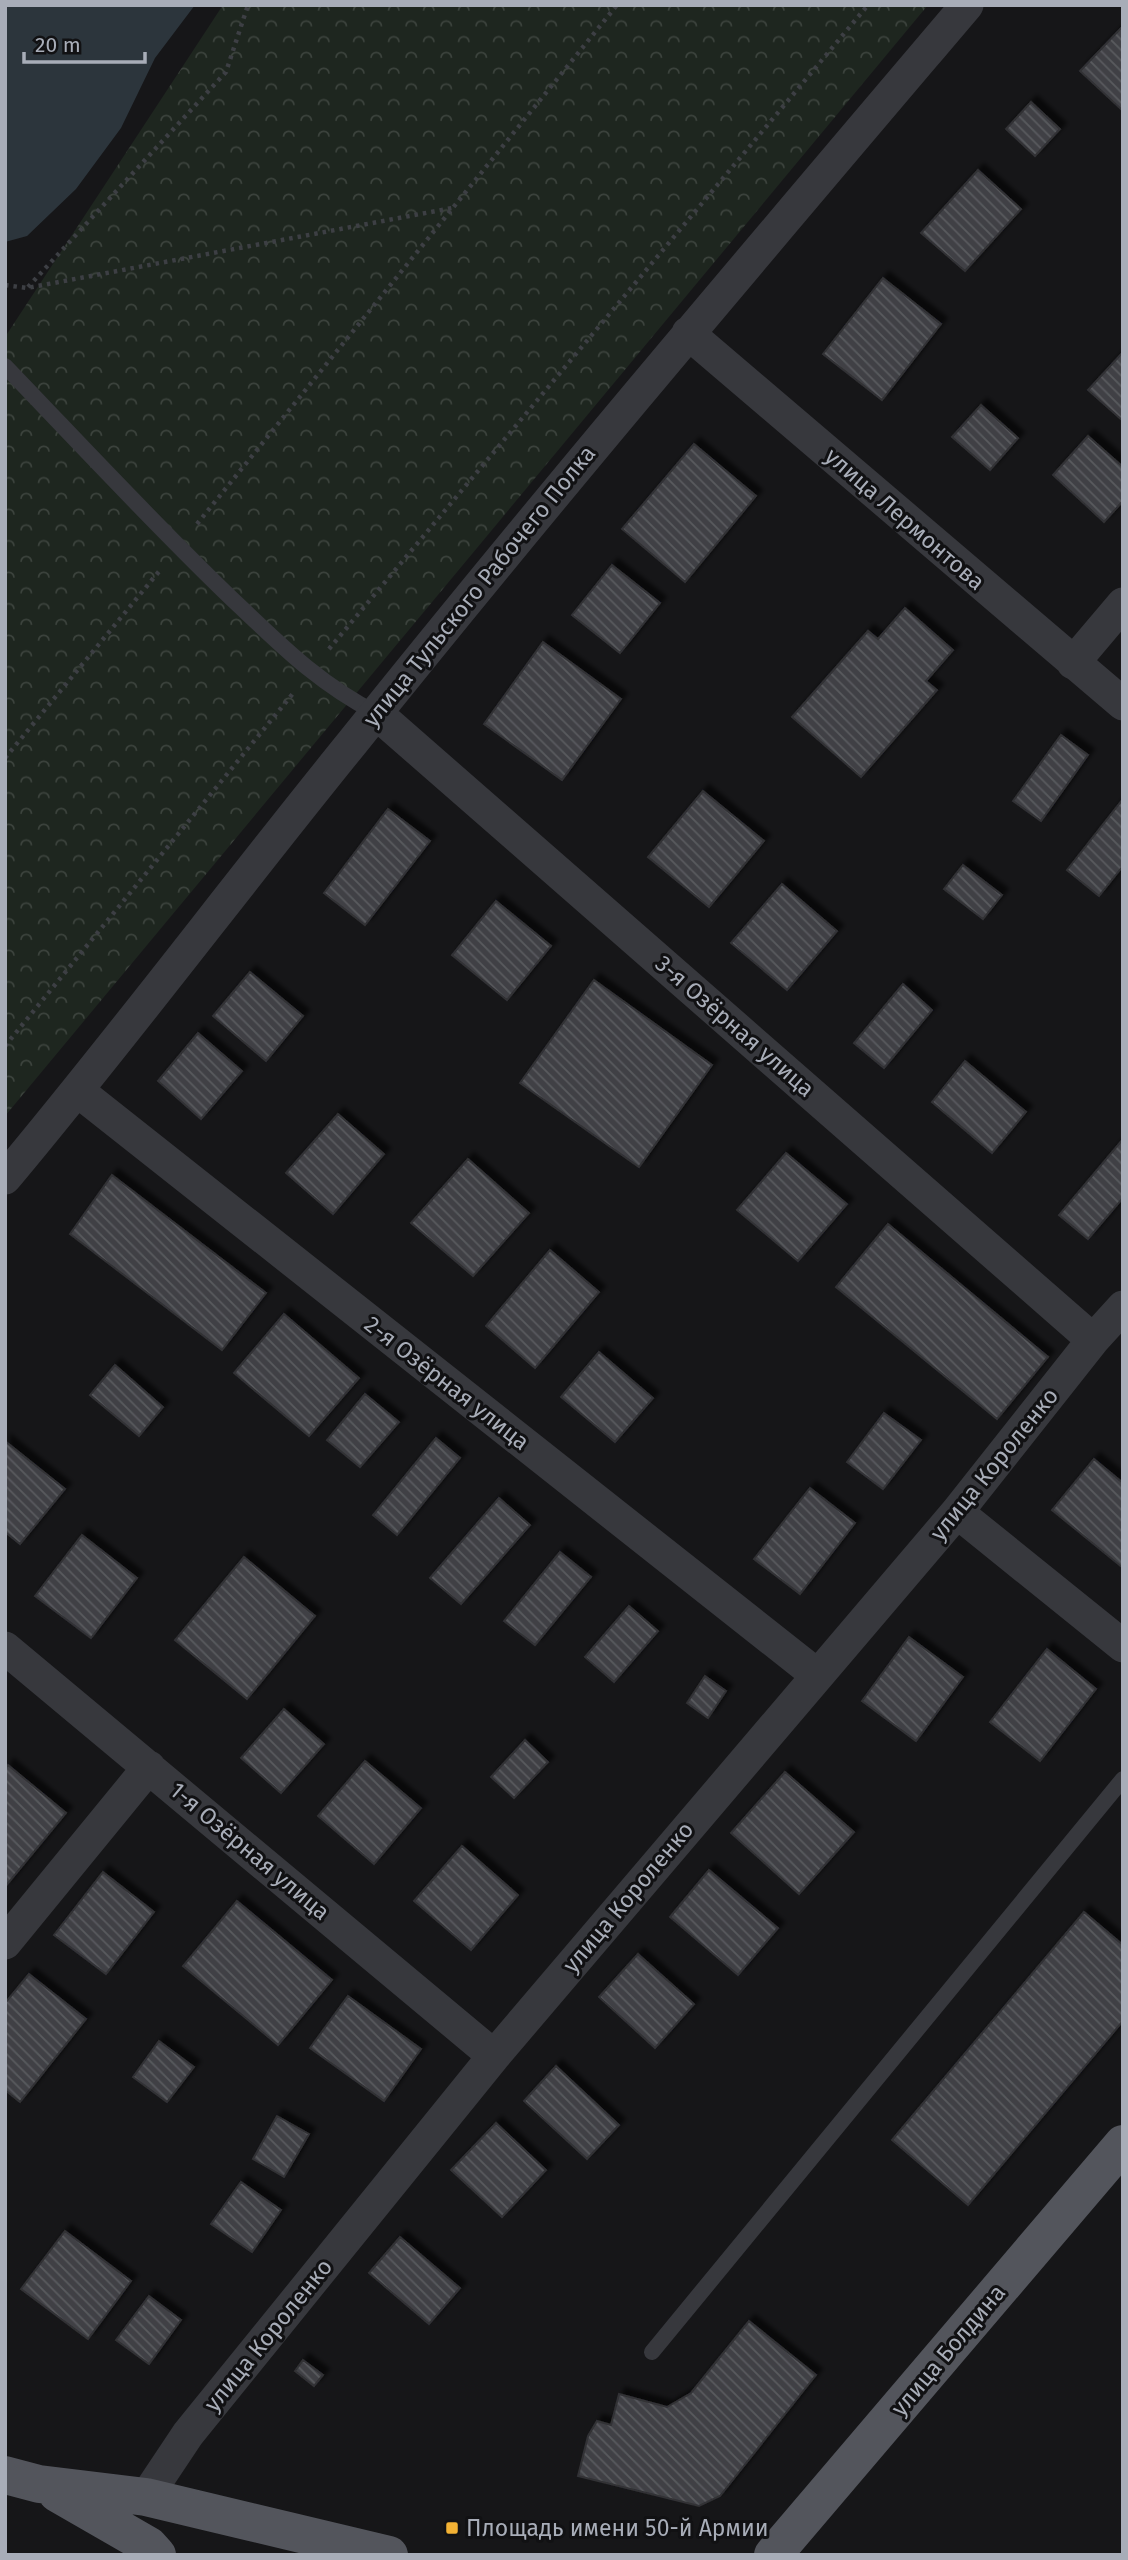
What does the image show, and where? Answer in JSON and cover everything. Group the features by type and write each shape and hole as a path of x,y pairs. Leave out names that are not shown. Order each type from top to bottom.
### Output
{"main road":[{"name":"улица Болдина","path":"773,2555 1123,2144"},
{"path":"22,2480 146,2497 389,2555"},
{"path":"22,2480 149,2546 157,2555"}],"street":[{"name":"улица Тульского Рабочего Полка","path":"5,1178 78,1091 376,712 688,334 967,5"},
{"name":"улица Лермонтова","path":"688,334 1123,704"},
{"path":"1073,663 1123,604"},
{"name":"3-я Озёрная улица","path":"376,712 1093,1340"},
{"name":"2-я Озёрная улица","path":"78,1091 817,1675"},
{"name":"улица Короленко","path":"146,2497 188,2434 494,2056 957,1512 1093,1340 1123,1307"},
{"path":"957,1512 1123,1646"},
{"name":"1-я Озёрная улица","path":"5,1647 494,2056"},
{"path":"5,1943 149,1767"}],"lane":[{"path":"5,366 178,547 310,672 348,698 376,712"},
{"path":"652,2353 1123,1779"}],"path":[{"path":"27,288 226,72 248,5"},
{"path":"5,758 617,5"},
{"path":"5,1046 310,672 868,5"},
{"path":"5,285 27,288 453,208"}],"green space":[{"path":"223,5 928,5 5,1116 5,337"}],"shaded area":[{"path":"5,5 195,5 155,58 121,128 76,189 27,236 5,242"}],"building":[{"path":"1123,26 1123,111 1080,71"},
{"path":"1031,102 1060,129 1035,156 1006,129"},
{"path":"978,170 1021,209 965,271 921,233"},
{"path":"883,278 941,324 882,400 823,354"},
{"path":"1123,352 1123,421 1088,390"},
{"path":"981,405 1018,438 990,470 952,437"},
{"path":"1088,436 1123,467 1123,501 1104,522 1053,475"},
{"path":"694,444 756,496 685,582 622,529"},
{"path":"612,565 660,603 620,653 572,615"},
{"path":"905,608 953,650 926,681 937,690 861,777 792,717 868,631 878,639"},
{"path":"543,642 621,699 562,780 484,724"},
{"path":"1061,735 1088,755 1041,821 1013,801"},
{"path":"703,791 764,841 709,907 648,857"},
{"path":"1123,799 1123,866 1099,896 1067,870"},
{"path":"388,809 430,841 365,925 324,893"},
{"path":"963,865 1002,895 983,919 944,889"},
{"path":"782,884 837,931 787,990 731,943"},
{"path":"496,901 551,946 507,1000 452,955"},
{"path":"250,972 303,1016 266,1061 213,1016"},
{"path":"594,980 712,1065 639,1167 520,1083"},
{"path":"903,984 932,1010 884,1068 854,1043"},
{"path":"198,1033 242,1071 201,1119 158,1081"},
{"path":"965,1061 1026,1112 992,1153 932,1102"},
{"path":"338,1114 384,1154 333,1214 286,1173"},
{"path":"1123,1139 1123,1198 1088,1239 1059,1215"},
{"path":"786,1153 847,1204 798,1261 737,1210"},
{"path":"468,1159 529,1213 473,1276 411,1223"},
{"path":"112,1175 266,1293 222,1350 70,1234"},
{"path":"888,1224 1048,1357 997,1419 836,1287"},
{"path":"550,1250 599,1292 535,1368 486,1326"},
{"path":"284,1314 359,1378 309,1436 234,1373"},
{"path":"599,1352 653,1398 615,1442 561,1397"},
{"path":"115,1365 163,1407 139,1436 90,1395"},
{"path":"365,1394 399,1422 360,1467 327,1440"},
{"path":"884,1413 921,1440 883,1489 847,1462"},
{"path":"436,1438 460,1458 397,1535 373,1515"},
{"path":"5,1441 65,1489 20,1544 5,1532"},
{"path":"1094,1459 1123,1483 1123,1568 1052,1510"},
{"path":"810,1488 855,1523 800,1594 754,1559"},
{"path":"499,1498 530,1525 461,1604 430,1578"},
{"path":"82,1535 137,1578 91,1638 35,1596"},
{"path":"560,1552 591,1577 535,1645 504,1621"},
{"path":"244,1557 315,1616 247,1699 175,1640"},
{"path":"629,1606 658,1631 614,1682 585,1657"},
{"path":"909,1637 963,1677 916,1741 862,1701"},
{"path":"1047,1649 1096,1689 1040,1761 990,1722"},
{"path":"705,1676 726,1691 708,1718 687,1703"},
{"path":"284,1709 324,1744 281,1793 241,1758"},
{"path":"525,1740 548,1762 514,1798 491,1777"},
{"path":"365,1761 421,1808 374,1864 318,1816"},
{"path":"8,1765 66,1813 5,1887 5,1769"},
{"path":"785,1772 854,1832 799,1894 731,1833"},
{"path":"462,1846 518,1895 471,1950 414,1901"},
{"path":"709,1870 778,1928 738,1975 670,1917"},
{"path":"103,1872 154,1912 106,1974 54,1935"},
{"path":"237,1901 332,1980 278,2045 183,1966"},
{"path":"1084,1912 1123,1945 1123,2021 968,2205 892,2140"},
{"path":"638,1954 694,2004 655,2048 599,1997"},
{"path":"29,1974 86,2019 20,2102 5,2090 5,2003"},
{"path":"348,1996 421,2049 384,2101 310,2048"},
{"path":"159,2041 194,2067 167,2102 133,2077"},
{"path":"556,2066 619,2125 587,2159 524,2101"},
{"path":"277,2116 309,2134 284,2177 253,2159"},
{"path":"496,2123 546,2170 502,2217 451,2170"},
{"path":"241,2182 281,2210 252,2252 211,2224"},
{"path":"65,2231 131,2281 88,2339 21,2289"},
{"path":"400,2237 460,2288 429,2324 369,2273"},
{"path":"149,2296 181,2320 149,2364 116,2340"},
{"path":"749,2321 816,2375 720,2496 699,2506 578,2476 588,2436 597,2421 611,2425 619,2394 667,2407 691,2393"},
{"path":"303,2360 323,2375 314,2386 295,2371"}],"place":[{"name":"Площадь имени 50-й Армии","path":"452,2528"}]}
